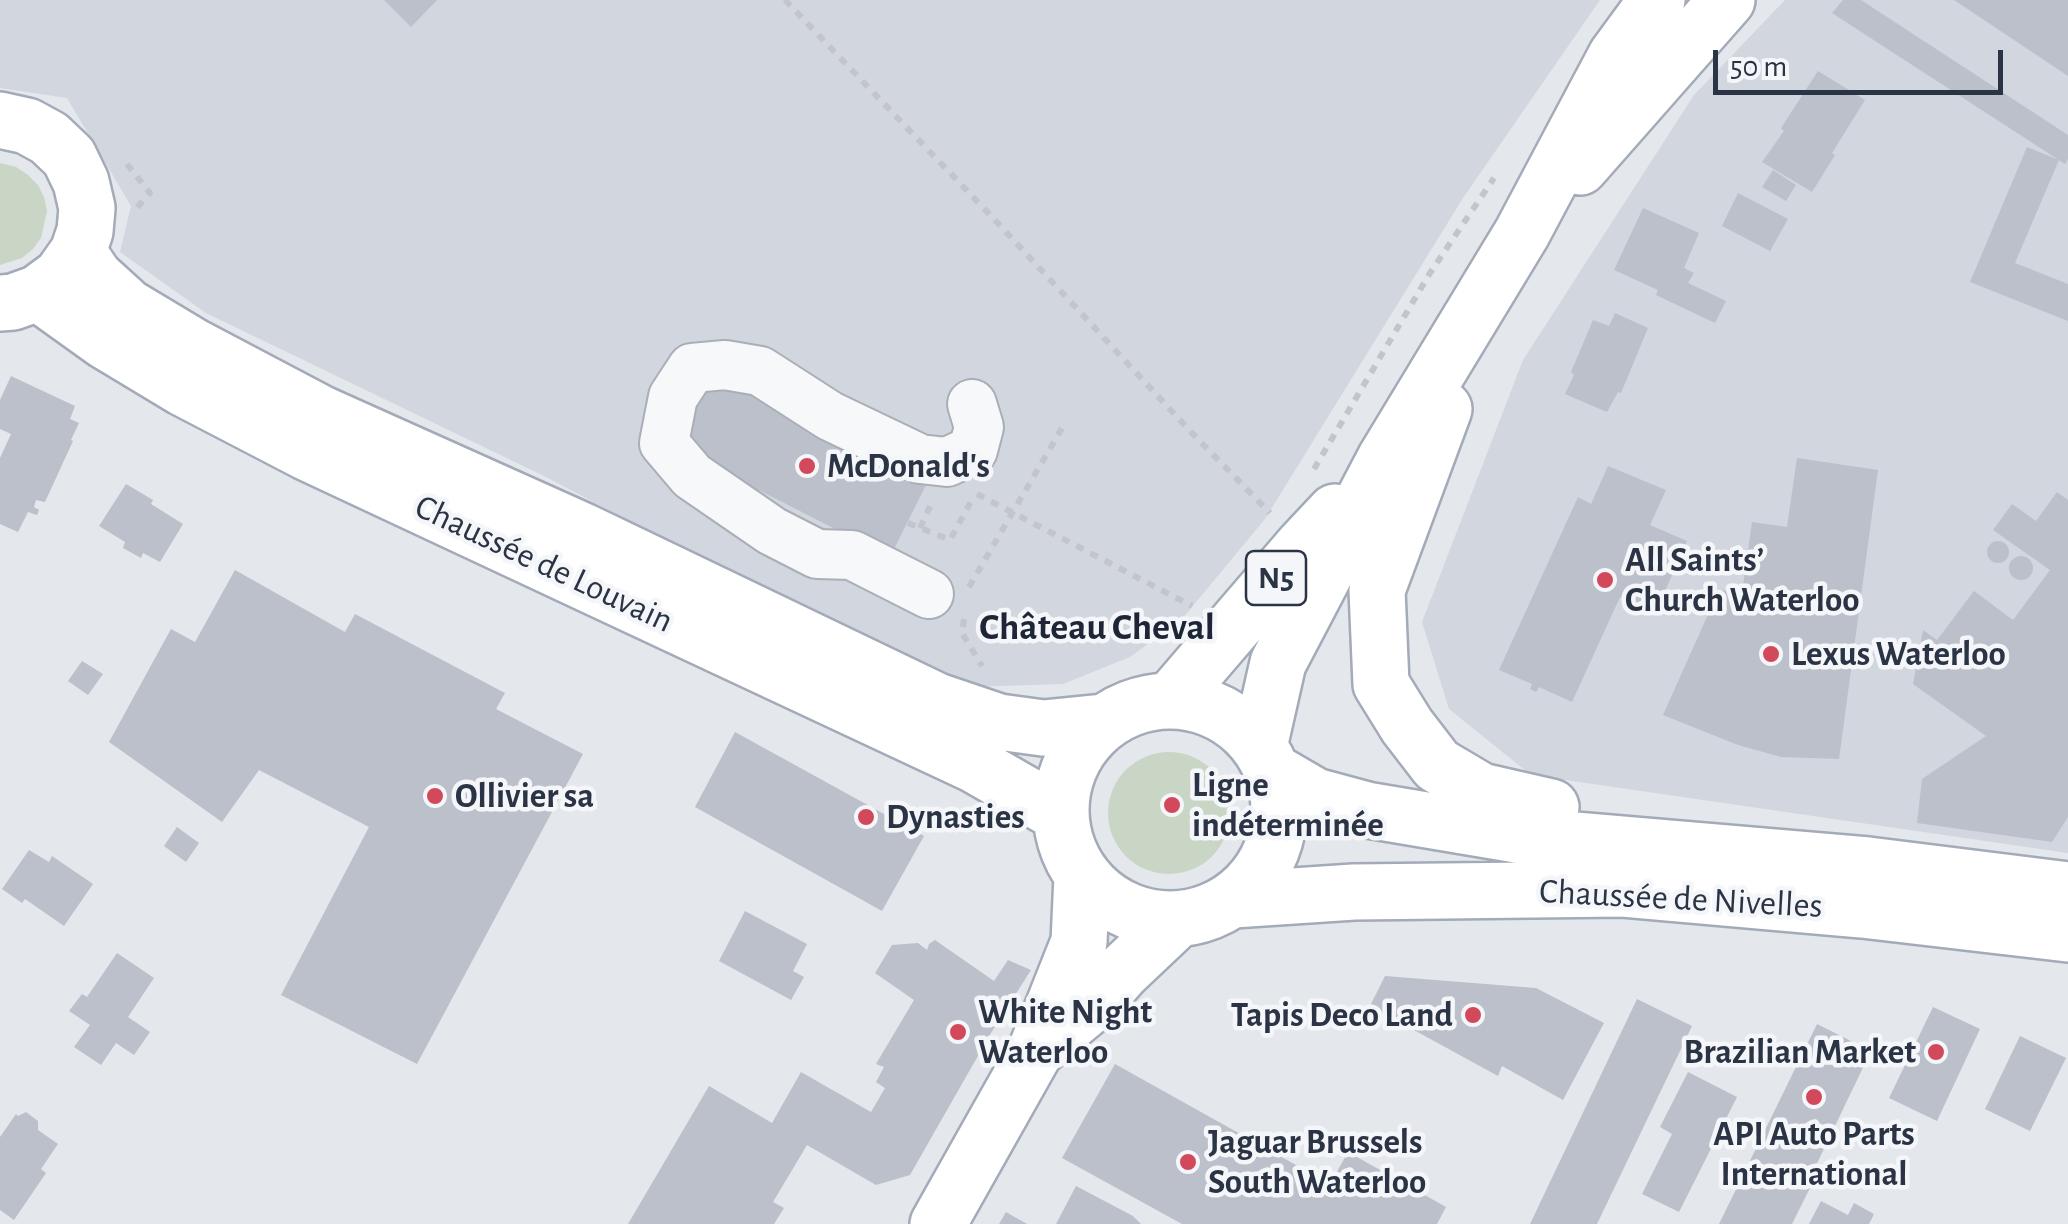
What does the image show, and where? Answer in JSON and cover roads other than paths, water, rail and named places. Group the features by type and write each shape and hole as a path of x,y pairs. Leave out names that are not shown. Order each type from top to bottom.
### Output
{"main road":[{"name":"N5","path":"1385,459 1304,545 1171,700 1136,706 1104,722 1079,748 1064,780 1060,814 1067,847 1082,876 1109,901 1142,916 1178,920 1234,900 1264,866 1276,835 1279,803 1266,759 1278,663 1385,459 1522,233 1616,56 1658,0"},
{"name":"N5","path":"1522,233 1727,0"},
{"path":"0,120 27,126 49,138 69,157 82,182 87,208 78,252 62,276 19,298"},
{"name":"Chaussée de Louvain","path":"78,252 95,277 128,307 322,414 583,531 936,700 999,722 1043,728 1104,722"},
{"path":"1485,297 1377,590 1381,684 1437,765 1481,791 1551,807 1697,852"},
{"name":"Chaussée de Louvain","path":"19,298 288,442 973,764 1060,814"},
{"path":"1171,700 1205,706 1235,722 1266,759"},
{"name":"Chaussée de Nivelles","path":"1266,759 1315,796 1367,810 1516,835 1868,865 2068,890"},
{"name":"N5","path":"938,1224 1036,1050 1078,942 1082,876"},
{"name":"Chaussée de Nivelles","path":"1234,900 1354,892 1623,889 1862,910 2068,934"},
{"name":"N5","path":"1036,1050 1097,1000 1178,920"}],"lane":[{"path":"953,597 852,556 817,554 772,532 692,476 664,443 673,397 692,368 725,365 760,371 812,404 920,459 947,462 972,450 979,427 972,404"}],"place":[{"name":"McDonald's","path":"807,466"},
{"name":"All Saints’ Church Waterloo","path":"1605,580"},
{"name":"Lexus Waterloo","path":"1771,654"},
{"name":"Ollivier sa","path":"435,796"},
{"name":"Ligne indéterminée","path":"1172,805"},
{"name":"Dynasties","path":"866,817"},
{"name":"Tapis Deco Land","path":"1473,1015"},
{"name":"White Night Waterloo","path":"958,1032"},
{"name":"Brazilian Market","path":"1936,1052"},
{"name":"API Auto Parts International","path":"1814,1097"},
{"name":"Jaguar Brussels South Waterloo","path":"1188,1162"}],"district":[{"name":"Château Cheval","path":"1097,628"}]}
